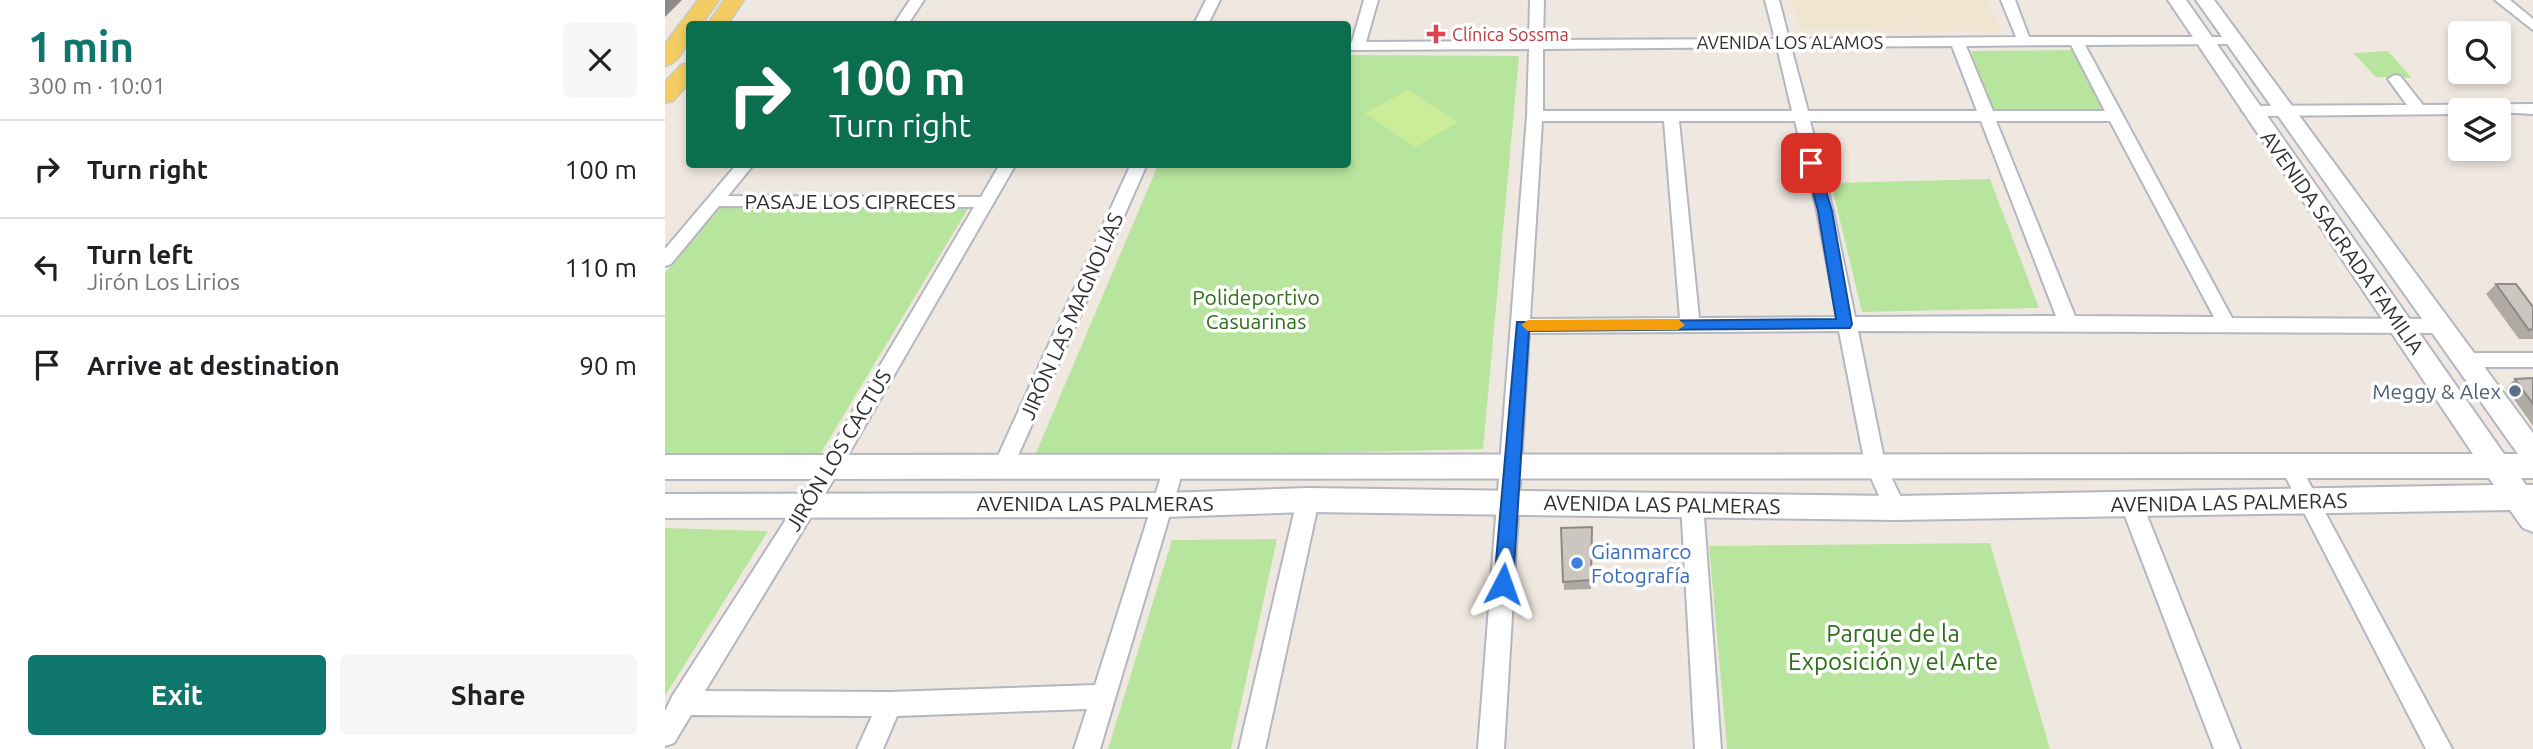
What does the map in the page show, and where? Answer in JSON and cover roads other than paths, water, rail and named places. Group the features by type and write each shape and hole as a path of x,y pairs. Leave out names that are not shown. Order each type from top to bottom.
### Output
{"main road":[{"path":"696,21 709,0"},
{"path":"720,21 734,0"},
{"name":"AVENIDA SAGRADA FAMILIA","path":"2177,0 2250,111 2403,326 2496,466 2528,504"},
{"name":"AVENIDA SAGRADA FAMILIA","path":"2205,0 2533,454"},
{"path":"676,52 686,36"},
{"path":"665,96 686,73"},
{"name":"AVENIDA LAS PALMERAS","path":"665,467 1875,464 2533,466"},
{"name":"AVENIDA LAS PALMERAS","path":"665,506 807,503 1165,505 1308,500 1692,503 1895,508 2131,503 2528,504"}],"street":[{"path":"903,21 917,0"},
{"path":"1202,21 1213,0"},
{"path":"1353,46 1371,0"},
{"path":"1491,749 1535,116 1537,0"},
{"path":"1772,0 1798,115 1825,211 1845,324 1875,464 1895,508"},
{"path":"2008,0 2024,41"},
{"path":"2502,0 2533,26"},
{"path":"1957,40 2068,323"},
{"name":"AVENIDA LOS ALAMOS","path":"1353,46 2233,40"},
{"path":"2076,42 2226,323"},
{"path":"2395,79 2417,108"},
{"path":"2250,111 2417,108 2533,110"},
{"path":"1671,115 1690,325"},
{"path":"1535,116 2114,116"},
{"path":"665,260 743,168"},
{"name":"JIRÓN LOS CACTUS","path":"665,734 830,468 1006,168"},
{"name":"JIRÓN LAS MAGNOLIAS","path":"1003,467 1137,168"},
{"name":"PASAJE LOS CIPRECES","path":"715,201 985,202"},
{"path":"1522,326 2068,323 2442,326"},
{"path":"2465,360 2533,360"},
{"path":"2290,466 2439,749"},
{"path":"1087,749 1165,505 1174,467"},
{"path":"1252,749 1308,500"},
{"path":"1692,503 1709,749"},
{"path":"2131,503 2227,749"},
{"path":"682,704 890,704 1102,697"},
{"path":"870,749 890,704"}],"place":[{"name":"Clínica Sossma","path":"1436,34"},
{"name":"Meggy & Alex","path":"2515,391"},
{"name":"Gianmarco Fotografía","path":"1577,563"}],"park label":[{"name":"Polideportivo Casuarinas","path":"1256,309"},
{"name":"Parque de la Exposición y el Arte","path":"1893,647"}]}
